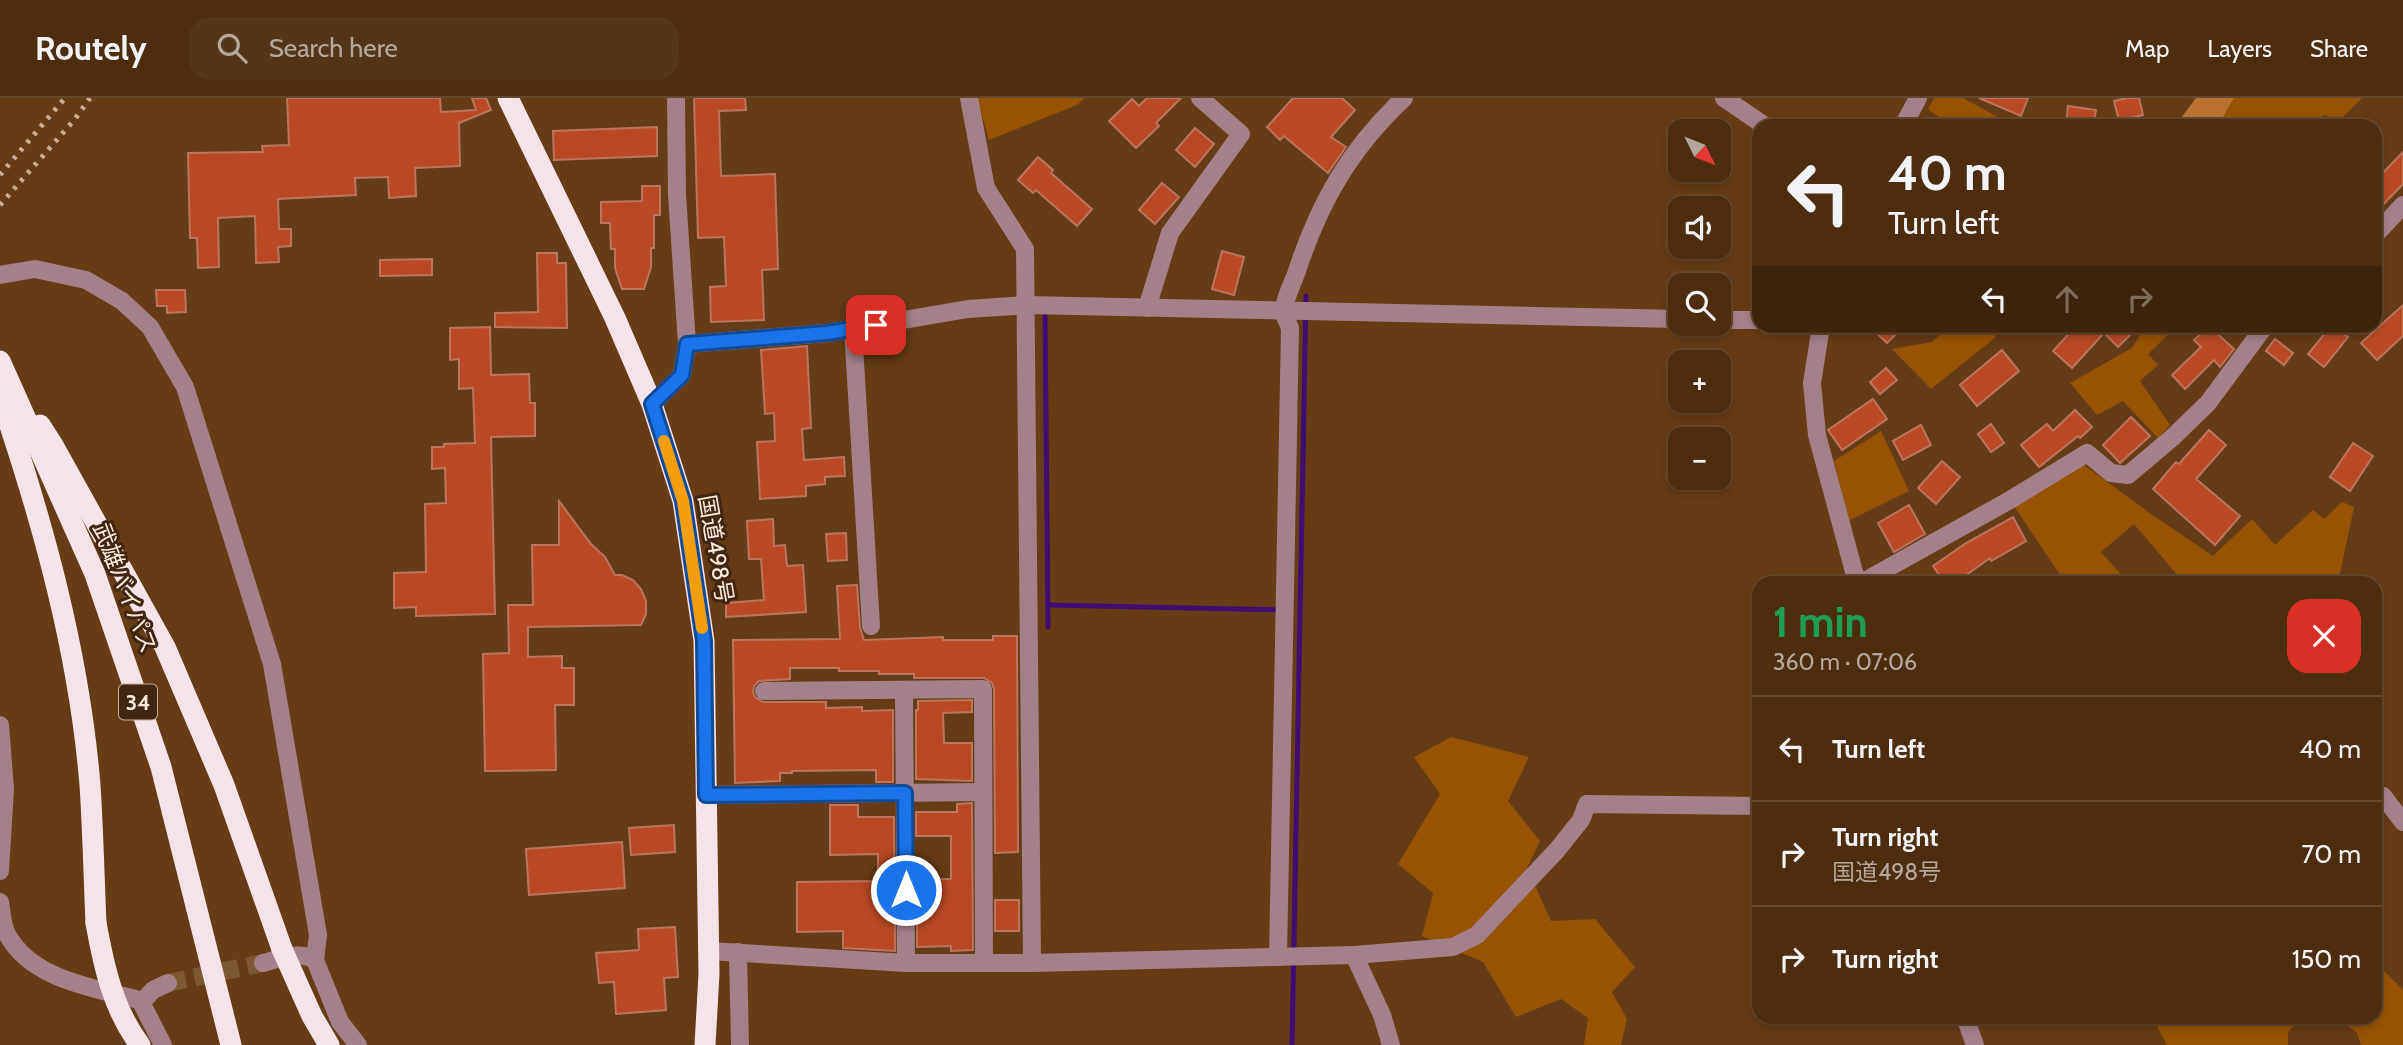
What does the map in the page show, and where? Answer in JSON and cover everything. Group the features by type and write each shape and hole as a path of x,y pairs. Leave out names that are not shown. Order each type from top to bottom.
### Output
{"highway":[{"name":"国道498号","path":"508,98 615,318 652,404 683,501 704,641 709,951 705,1045"},
{"path":"3,367 54,447 165,648 224,785 282,949 312,1016 329,1045"},
{"name":"武雄バイパス","path":"3,367 95,574 161,767 231,1045"},
{"path":"0,396 25,469 65,625 78,696 90,784 96,923 104,968 115,1002 140,1045"},
{"path":"709,974 715,1045"}],"street":[{"path":"652,404 682,375 687,344 677,195 676,98"},
{"path":"968,98 986,188 1025,249 1032,963"},
{"path":"1147,308 1170,233 1241,134 1200,98"},
{"path":"1278,957 1290,328 1299,311 1307,241 1328,194 1351,156 1378,122 1404,98"},
{"path":"1724,98 1755,119"},
{"path":"1907,119 1918,98"},
{"path":"2382,228 2403,205"},
{"path":"0,275 35,269 86,280 122,301 150,327 185,387 272,664 318,935 315,960"},
{"path":"687,344 827,333 968,309 1027,305 1668,319"},
{"path":"1731,320 1752,320"},
{"path":"853,328 871,626"},
{"path":"1820,333 1812,383 1817,435 1857,576"},
{"path":"1872,576 2010,500 2087,453 2111,473 2128,475 2173,437 2207,403 2260,333"},
{"path":"764,691 983,689 984,963"},
{"path":"904,690 906,963"},
{"path":"0,725 5,789 0,871"},
{"path":"706,795 983,792"},
{"path":"2383,796 2403,822"},
{"path":"709,951 906,963 1032,963 1354,955 1452,947 1477,935 1557,850 1581,820 1587,804 1752,806"},
{"path":"0,902 6,933 26,960 71,981 143,1001"},
{"path":"738,953 740,1045"},
{"path":"263,963 300,954 309,955 315,960 340,1022 358,1045"},
{"path":"1354,955 1382,1015 1391,1045"},
{"path":"143,1001 153,989 168,983"},
{"path":"143,1001 163,1045"},
{"path":"1968,1024 1975,1045"}],"shaded area":[{"path":"977,98 1085,98 1077,105 989,140"},
{"path":"1934,98 1963,98 2002,119 1942,119 1928,109"},
{"path":"2196,98 2234,98 2222,119 2180,119"},
{"path":"2234,98 2362,98 2341,119 2324,115 2319,119 2222,119"},
{"path":"1942,333 1994,333 1996,337 1931,389 1892,349 1932,342"},
{"path":"2142,333 2170,333 2148,354 2158,365 2140,381 2170,425 2158,438 2123,401 2097,415 2070,383 2132,348"},
{"path":"1881,431 1909,491 1848,521 1834,461"},
{"path":"2084,465 2213,556 2252,519 2275,545 2313,510 2324,519 2342,502 2354,507 2339,576 2178,576 2134,524 2101,552 2123,576 2061,576 2014,506"},
{"path":"1451,737 1529,757 1508,801 1540,841 1527,868 1551,921 1595,919 1635,967 1612,992 1627,1019 1621,1045 1584,1045 1588,1018 1561,999 1516,1017 1483,962 1422,936 1433,893 1398,864 1440,794 1414,757"},
{"path":"2382,969 2403,990 2403,1045 2361,1045 2357,1033 2345,1024 2382,1024"},
{"path":"2156,1024 2295,1024 2288,1032 2288,1045 2167,1045"}],"building":[{"path":"287,98 440,98 441,112 476,110 472,98 486,98 491,110 459,123 460,166 415,168 416,196 389,198 388,177 355,178 356,195 278,199 279,229 291,229 291,246 278,247 279,262 256,263 255,216 218,218 219,267 198,268 197,238 190,238 188,153 263,152 262,146 289,145"},
{"path":"694,98 745,98 746,110 719,111 721,176 775,174 778,269 762,270 764,320 711,322 710,287 726,286 724,237 698,238"},
{"path":"1147,98 1181,98 1156,123 1159,126 1136,148 1109,121 1132,99 1139,106"},
{"path":"1293,98 1342,98 1355,110 1331,137 1346,147 1328,173 1284,136 1280,140 1267,127"},
{"path":"1979,98 2028,98 2021,116"},
{"path":"2139,98 2143,115 2118,119 2114,101"},
{"path":"2068,106 2096,110 2094,119 2067,119"},
{"path":"657,127 657,156 554,160 553,131"},
{"path":"1195,128 1214,144 1195,167 1176,150"},
{"path":"2403,152 2403,184 2382,206 2382,174"},
{"path":"1038,157 1053,170 1051,173 1092,209 1077,226 1036,190 1033,193 1018,180"},
{"path":"1162,183 1179,197 1155,224 1139,210"},
{"path":"642,186 660,186 660,215 654,215 651,267 644,289 622,289 615,268 615,249 611,249 610,223 601,223 601,202 642,201"},
{"path":"1222,251 1244,257 1234,295 1212,289"},
{"path":"537,253 557,253 557,263 566,263 567,328 495,327 495,313 538,312"},
{"path":"432,259 432,275 380,276 380,260"},
{"path":"156,290 185,290 186,312 167,313 167,306 157,306"},
{"path":"2403,305 2403,336 2377,360 2361,343 2372,333 2382,333 2382,324"},
{"path":"490,327 491,375 529,374 530,403 535,403 535,436 491,437 495,614 416,616 416,607 394,608 394,573 426,572 425,504 446,503 445,468 432,469 432,447 475,443 473,388 459,389 459,359 450,360 450,328"},
{"path":"1876,333 1897,333 1887,343"},
{"path":"2070,333 2104,333 2072,368 2053,351"},
{"path":"2104,333 2132,333 2118,347"},
{"path":"2202,333 2217,333 2234,349 2220,367 2214,360 2185,389 2172,375 2201,347 2194,340"},
{"path":"2325,333 2342,333 2348,337 2324,367 2308,354"},
{"path":"2275,339 2293,353 2284,365 2266,351"},
{"path":"807,346 811,428 802,429 804,460 844,457 845,476 825,477 825,484 806,486 806,496 760,499 757,442 775,441 774,413 765,414 761,350"},
{"path":"2002,350 2019,371 1977,406 1960,385"},
{"path":"1886,368 1897,380 1880,394 1870,382"},
{"path":"1873,399 1887,419 1842,450 1828,430"},
{"path":"2075,410 2092,427 2039,467 2021,445 2047,424 2053,431"},
{"path":"2131,417 2150,436 2120,463 2103,445"},
{"path":"1991,424 2004,443 1991,452 1978,434"},
{"path":"1921,425 1931,445 1903,460 1893,441"},
{"path":"2209,430 2226,445 2196,479 2240,516 2215,545 2153,489"},
{"path":"2353,443 2373,456 2350,491 2330,477"},
{"path":"1942,461 1960,477 1936,504 1918,488"},
{"path":"559,501 591,544 605,557 615,575 633,580 641,589 646,601 646,614 641,625 528,627 528,657 562,656 562,668 574,668 574,705 555,705 556,770 485,771 483,654 509,653 508,605 533,605 532,545 559,545"},
{"path":"1909,505 1925,534 1894,552 1878,523"},
{"path":"2013,517 2026,541 1991,561 1990,558 1965,576 1940,576 1933,566 1966,543"},
{"path":"773,519 774,546 785,545 787,566 803,565 806,612 726,617 726,603 764,600 761,559 749,559 747,521"},
{"path":"846,533 847,560 828,561 826,534"},
{"path":"857,585 860,627 864,640 943,637 943,640 993,640 993,636 1017,636 1018,852 995,853 994,689 992,683 984,678 914,678 914,674 879,674 879,671 790,668 790,679 759,681 753,692 755,697 763,702 826,702 826,708 893,710 893,782 876,782 876,770 792,771 780,773 780,781 735,783 733,640 840,639 837,586"},
{"path":"972,700 972,712 943,713 944,743 972,743 972,781 916,779 918,701"},
{"path":"972,803 973,950 951,951 951,946 917,947 917,879 951,879 951,836 916,836 916,812 957,812 957,804"},
{"path":"830,805 858,805 858,817 894,817 895,951 843,948 843,931 797,932 797,882 878,881 878,854 830,855"},
{"path":"674,825 675,852 631,855 629,828"},
{"path":"622,842 625,888 529,895 526,849"},
{"path":"995,900 1019,900 1019,931 995,931"},
{"path":"675,927 678,977 664,978 666,1010 616,1014 614,982 599,983 596,953 639,950 638,929"}],"waterway":[{"path":"1292,1045 1306,296"},
{"path":"1045,316 1048,627"},
{"path":"1048,605 1283,610"}],"tunnel":[{"path":"168,983 263,963"}],"railway":[{"path":"0,175 65,98"},
{"path":"0,205 90,98"}],"slow traffic":[{"path":"664,441 683,501 702,628"}],"route":[{"path":"876,325 827,333 687,344 682,375 652,404 683,501 704,641 706,795 905,793 906,890"}]}
